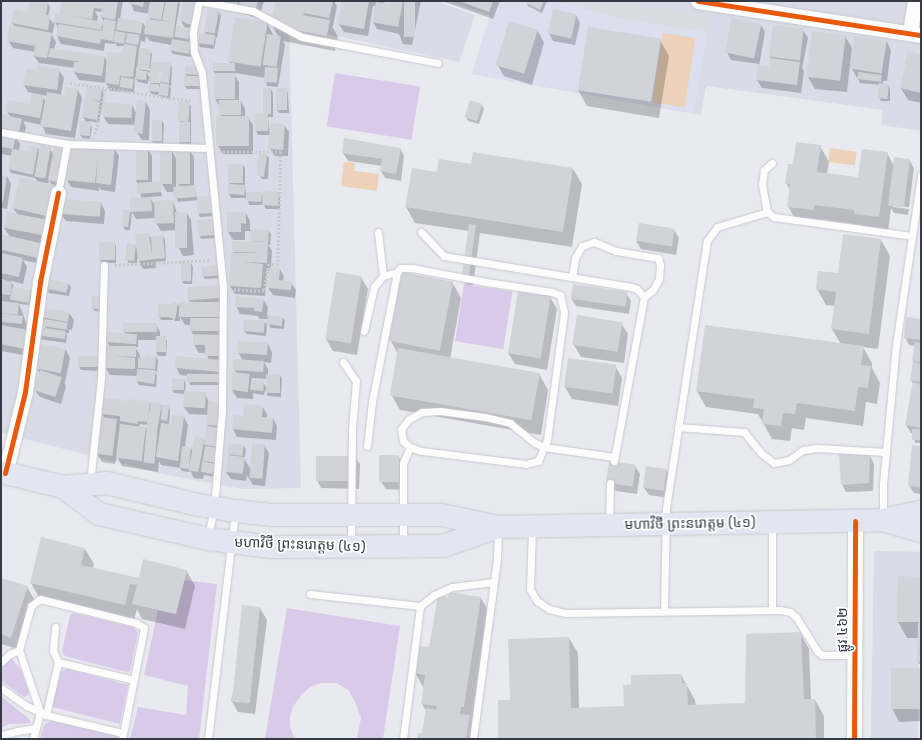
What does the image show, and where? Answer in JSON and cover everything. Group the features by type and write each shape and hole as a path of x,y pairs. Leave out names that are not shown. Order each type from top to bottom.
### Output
{"main road":[{"name":"មហាវិថី ព្រះនរោត្តម (៤១)","path":"3,472 63,487 107,483 214,508 235,511 274,515 442,515 498,527 855,521 882,520 921,512"},
{"name":"មហាវិថី ព្រះនរោត្តម (៤១)","path":"63,487 99,514 208,539 271,547 351,548 443,546 498,527"},
{"name":"មហាវិថី ព្រះនរោត្តម (៤១)","path":"882,520 921,531"}],"street":[{"path":"698,1 786,7 916,33 915,1"},
{"path":"3,472 25,392 40,282 58,193"},
{"name":"ផ្លូវ ៤៦២","path":"854,739 855,521"}],"lane":[{"path":"208,539 214,508 222,411 224,290 209,150 206,102 202,73 194,52 193,32 199,1 254,12 302,37 438,63"},
{"path":"1,132 67,144 209,150"},
{"path":"58,193 67,144"},
{"path":"772,163 764,170 762,184 767,212 774,217 912,236"},
{"path":"882,520 886,452 896,345 921,175"},
{"path":"664,611 665,524 678,427 707,241 717,227 767,212"},
{"path":"378,232 383,276"},
{"path":"421,232 444,256 631,287 637,289 644,297"},
{"path":"364,331 374,287 383,276 397,272 400,268 412,268 486,282 552,292 560,295 564,313 547,440 544,447 538,461 526,464 421,451 410,447 403,441 401,429 409,419 422,412 440,411 485,417 510,423 535,443 544,447 614,459 644,297 653,290 659,279 660,264 658,258 616,251 594,242 582,246 575,258 572,278"},
{"path":"90,485 101,379 104,266"},
{"path":"367,446 372,402 397,272"},
{"path":"343,362 356,381 352,429 351,548"},
{"path":"678,427 744,432 761,454 774,463 789,460 802,450 817,448 886,452"},
{"path":"403,546 403,463 410,447"},
{"path":"609,525 610,483"},
{"path":"208,739 235,511"},
{"path":"772,522 772,610"},
{"path":"532,526 530,589 537,601 549,609 565,613 772,610 790,612 796,617 817,651 822,655 855,655"},
{"path":"473,739 497,558 498,527"},
{"path":"310,594 420,606 434,595 452,587 494,582"},
{"path":"1,688 27,706 43,714 122,736 144,628 136,623 40,599 31,606 19,650 43,714"},
{"path":"403,739 420,606"},
{"path":"33,739 35,728 43,714 58,662 53,651 55,627"},
{"path":"1,662 10,654 19,650"},
{"path":"58,662 134,680"},
{"path":"1,738 2,735 35,728"}],"path":[{"path":"70,83 153,96 206,102"},
{"path":"93,144 105,88"},
{"path":"209,150 281,152 278,265 268,264 264,291 224,290"},
{"path":"104,266 220,259"}],"shaded area":[{"path":"1,1 436,1 475,15 459,62 289,26 301,488 243,489 167,475 1,433"},
{"path":"449,1 921,1 921,131 881,125 883,110 706,86 701,115 472,74 490,15"},
{"path":"499,1 559,1 621,18 707,32 694,113 472,74 490,15"},
{"path":"559,1 613,1 709,18 707,32 621,18"},
{"path":"663,33 696,38 685,107 652,102"},
{"path":"335,73 420,86 411,140 327,126"},
{"path":"830,148 857,152 855,166 828,162"},
{"path":"344,162 355,163 354,171 379,174 377,191 341,186"},
{"path":"464,284 512,292 503,349 455,341"},
{"path":"874,551 921,552 918,739 871,739"},
{"path":"184,580 217,584 199,739 130,739 138,707 186,715 188,686 144,675 158,610 176,614"},
{"path":"287,608 400,626 383,739 357,739 361,718 349,691 337,683 321,683 310,687 301,695 293,707 290,717 290,727 295,739 265,739"},
{"path":"73,613 133,627 136,630 138,633 130,671 127,672 65,656 62,651 70,616"},
{"path":"9,659 12,659 21,670 28,690 28,695 24,697 1,681 1,670"},
{"path":"68,669 128,685 120,724 52,707 60,673 63,670"},
{"path":"1,696 29,719 31,723 9,724 1,728"},
{"path":"51,720 114,735 117,736 118,739 40,739 44,725"}],"building":[{"path":"30,1 48,2 46,15 50,16 48,30 11,23 14,9 27,12"},
{"path":"62,1 102,1 103,4 103,1 118,1 115,20 100,17 102,9 94,8 92,19 71,16 103,22 101,30 53,22 55,13 59,14"},
{"path":"129,1 144,1 143,7 129,3"},
{"path":"150,1 165,1 161,20 147,18"},
{"path":"166,1 178,1 173,38 144,34 146,19 171,22 162,20"},
{"path":"183,1 197,1 193,24 180,21"},
{"path":"221,1 238,1 237,6"},
{"path":"240,1 258,1 255,11 238,6"},
{"path":"276,1 333,1 329,18 304,13 303,15 330,20 327,36 271,25"},
{"path":"342,1 369,1 364,29 338,24"},
{"path":"391,1 403,1 398,27 372,22 376,2 390,4"},
{"path":"404,1 415,1 415,37 404,37"},
{"path":"459,1 493,1 489,12"},
{"path":"544,1 540,10 524,2"},
{"path":"208,9 219,11 215,34 204,32"},
{"path":"553,9 576,14 571,38 548,33"},
{"path":"235,17 268,22 261,67 228,61"},
{"path":"118,18 143,22 141,34 116,30"},
{"path":"732,18 761,24 754,58 725,52"},
{"path":"104,19 116,21 113,41 101,39 100,44 56,36 58,24 102,31"},
{"path":"509,21 538,30 524,74 496,65"},
{"path":"10,25 52,33 47,58 33,56 35,46 7,41"},
{"path":"773,25 804,29 800,61 769,57"},
{"path":"176,26 191,28 189,39 174,37"},
{"path":"588,27 661,39 651,102 578,90"},
{"path":"115,31 126,33 124,44 113,42"},
{"path":"812,31 846,35 840,81 806,77"},
{"path":"127,33 140,35 138,45 125,43"},
{"path":"199,33 215,35 214,45 198,43"},
{"path":"267,34 281,36 277,67 263,65"},
{"path":"855,36 887,41 881,74 850,69"},
{"path":"172,39 191,42 189,54 170,51"},
{"path":"124,44 137,46 133,77 120,76 119,85 105,83 107,52 123,53"},
{"path":"50,48 105,56 102,76 73,72 74,62 82,62 48,57"},
{"path":"139,48 151,49 149,69 137,68"},
{"path":"908,51 921,54 921,93 900,88"},
{"path":"770,58 800,62 797,85 756,80 758,65 769,67"},
{"path":"151,62 171,63 169,83 160,82 160,71 159,83 149,83"},
{"path":"213,63 235,63 235,71 213,71"},
{"path":"37,65 60,69 57,90 23,85 26,68 36,70"},
{"path":"185,66 200,67 199,75 184,74"},
{"path":"265,67 278,68 277,83 264,82"},
{"path":"136,70 147,71 146,80 135,79"},
{"path":"858,72 882,75 881,82 857,79"},
{"path":"214,73 235,73 235,99 214,99"},
{"path":"184,76 202,76 202,86 184,86"},
{"path":"121,77 134,79 132,89 119,87"},
{"path":"160,83 169,84 168,96 158,95 159,92 148,91 149,84 159,84 159,89"},
{"path":"879,83 889,84 887,99 877,98"},
{"path":"65,87 78,89 71,131 40,126 47,92 64,95"},
{"path":"87,87 102,89 100,101 91,100 100,102 97,120 82,117"},
{"path":"263,88 271,88 271,114 263,114"},
{"path":"276,88 287,88 287,110 276,110"},
{"path":"32,94 44,96 40,118 6,112 8,100 30,104"},
{"path":"137,100 146,101 143,134 134,133"},
{"path":"219,100 241,100 241,115 219,115"},
{"path":"470,100 482,104 477,121 464,117"},
{"path":"179,101 190,102 188,122 177,121"},
{"path":"103,103 132,104 131,118 103,117"},
{"path":"1,114 22,119 19,132 1,128"},
{"path":"255,114 268,114 268,131 255,131"},
{"path":"216,116 249,116 249,146 216,146"},
{"path":"152,120 162,120 162,141 152,141"},
{"path":"80,121 91,122 90,136 79,135"},
{"path":"179,122 190,122 190,142 179,142"},
{"path":"270,123 285,124 283,150 268,149"},
{"path":"1,132 16,135 13,149 1,147"},
{"path":"344,138 401,148 396,174 380,171 382,159 342,153"},
{"path":"796,142 821,145 817,172 858,177 862,149 888,152 879,217 854,214 854,210 814,205 814,210 787,207 790,184 785,184 788,164 793,164"},
{"path":"55,143 65,145 58,182 48,180"},
{"path":"70,144 115,147 111,185 96,183 98,154 95,183 65,180"},
{"path":"40,145 51,147 45,178 34,177"},
{"path":"29,146 38,147 33,175 8,169 12,149 28,151"},
{"path":"136,147 148,147 148,180 136,180"},
{"path":"160,148 172,148 172,184 160,184"},
{"path":"176,148 190,148 190,184 176,184"},
{"path":"473,152 573,168 563,232 405,207 412,168 437,172 439,159 471,164"},
{"path":"259,153 267,154 264,177 256,176"},
{"path":"894,157 910,159 904,208 888,206"},
{"path":"228,164 243,164 243,183 228,183"},
{"path":"1,175 7,176 3,202 1,201"},
{"path":"20,177 54,185 47,216 13,208"},
{"path":"160,181 161,192 138,194 137,183"},
{"path":"228,184 245,185 244,195 227,194"},
{"path":"195,185 196,197 174,199 173,187"},
{"path":"263,191 279,192 278,206 262,205"},
{"path":"246,192 262,192 261,202 246,201"},
{"path":"213,196 214,213 198,214 197,197"},
{"path":"151,197 152,211 130,212 128,227 122,227 123,209 130,210 130,198"},
{"path":"62,199 101,202 100,217 61,214"},
{"path":"173,200 174,223 155,224 154,201"},
{"path":"7,212 47,220 44,236 4,228"},
{"path":"175,212 187,212 187,248 175,248"},
{"path":"227,212 246,212 246,224 241,223 241,232 227,232"},
{"path":"214,219 215,235 198,236 197,220"},
{"path":"639,223 675,229 672,246 636,241"},
{"path":"469,224 476,225 468,278 461,277"},
{"path":"251,229 269,230 268,242 250,241"},
{"path":"149,233 152,256 151,236 163,235 165,258 138,261 135,234"},
{"path":"1,234 44,244 40,259 1,249"},
{"path":"843,234 881,239 869,334 831,329 836,292 816,289 818,271 838,273"},
{"path":"232,241 268,242 267,263 241,262 263,264 261,288 229,286 231,253 265,253 232,252"},
{"path":"99,242 115,242 115,260 99,260"},
{"path":"127,243 136,244 134,261 125,260"},
{"path":"1,253 23,258 19,277 1,273"},
{"path":"181,262 191,262 191,281 181,281"},
{"path":"220,265 221,275 202,277 201,267"},
{"path":"270,267 280,268 279,280 292,282 291,290 267,288"},
{"path":"336,272 362,276 351,343 325,339"},
{"path":"402,272 453,282 440,351 389,341"},
{"path":"48,279 69,283 67,293 46,289"},
{"path":"1,280 12,282 10,295 1,294"},
{"path":"573,284 627,292 625,307 571,299"},
{"path":"221,285 222,298 188,300 187,287"},
{"path":"12,287 31,290 29,303 10,300"},
{"path":"518,291 551,296 541,358 508,353"},
{"path":"92,296 101,297 100,309 91,308"},
{"path":"236,296 264,299 262,312 254,311 254,308 235,307"},
{"path":"1,301 19,303 18,315 1,313"},
{"path":"172,302 178,303 175,319 169,318"},
{"path":"179,302 220,302 220,317 179,317"},
{"path":"158,304 171,304 171,317 158,317"},
{"path":"41,307 70,312 68,322 39,317"},
{"path":"1,313 23,316 22,324 1,322"},
{"path":"268,315 283,317 282,326 267,324"},
{"path":"577,315 622,322 618,352 572,345"},
{"path":"906,317 921,319 921,340 904,338"},
{"path":"190,318 220,318 220,331 190,331"},
{"path":"44,319 68,323 67,330 43,326"},
{"path":"244,319 265,321 264,333 243,331"},
{"path":"123,323 157,323 157,332 123,332"},
{"path":"1,325 28,330 24,349 1,344"},
{"path":"705,325 864,346 861,365 871,366 868,388 858,387 855,411 797,403 795,414 783,413 781,426 762,424 764,409 753,408 754,399 696,391"},
{"path":"37,327 66,331 65,339 36,335"},
{"path":"106,332 137,334 136,344 105,342"},
{"path":"193,334 221,335 221,356 205,356 205,345 193,345"},
{"path":"156,336 166,336 166,352 156,352"},
{"path":"238,341 268,343 267,355 237,353"},
{"path":"915,342 921,343 921,362 912,361"},
{"path":"41,344 66,349 61,373 36,369"},
{"path":"105,346 136,346 136,357 112,356 135,358 135,369 104,368"},
{"path":"398,348 540,373 531,420 390,395"},
{"path":"145,355 156,356 155,369 138,368 138,358 145,358"},
{"path":"78,356 98,356 98,367 78,367"},
{"path":"176,356 222,360 221,372 175,368"},
{"path":"568,358 617,365 612,394 564,387"},
{"path":"234,359 264,361 263,372 233,370"},
{"path":"913,362 921,364 921,382 910,380"},
{"path":"137,369 156,370 154,384 136,381"},
{"path":"40,370 62,377 55,397 34,390"},
{"path":"233,372 250,374 248,392 231,390"},
{"path":"187,374 219,374 219,382 187,382"},
{"path":"266,374 280,374 280,393 266,393"},
{"path":"172,379 184,379 184,390 172,390"},
{"path":"251,380 264,381 263,391 250,390"},
{"path":"913,382 921,384 921,428 905,425"},
{"path":"184,391 206,392 205,408 183,407"},
{"path":"103,398 129,401 130,399 150,402 148,422 138,421 138,424 120,421 120,416 101,414"},
{"path":"151,402 162,404 158,425 147,423"},
{"path":"208,402 222,403 220,426 206,425"},
{"path":"244,404 263,406 262,417 273,418 272,433 232,429 233,415 243,416"},
{"path":"162,405 169,405 167,421 161,420"},
{"path":"172,415 184,416 178,461 156,457 161,423 171,424"},
{"path":"101,417 117,419 112,456 96,454"},
{"path":"147,423 158,424 154,464 144,463"},
{"path":"120,424 146,427 142,461 116,458"},
{"path":"207,426 220,428 217,447 204,445"},
{"path":"912,429 921,429 921,440 912,440"},
{"path":"195,436 205,438 198,472 188,470"},
{"path":"229,443 244,445 242,456 227,454"},
{"path":"252,443 265,444 263,479 250,478"},
{"path":"912,445 921,446 921,487 908,486"},
{"path":"182,446 191,447 189,469 180,468"},
{"path":"205,446 218,448 215,463 203,461"},
{"path":"839,454 870,455 869,483 841,485"},
{"path":"228,455 245,457 243,474 226,472"},
{"path":"379,455 399,455 399,482 379,482"},
{"path":"316,456 356,456 356,481 316,481"},
{"path":"202,461 215,464 213,474 201,472"},
{"path":"609,461 636,465 633,487 606,483"},
{"path":"646,466 667,469 664,491 643,488"},
{"path":"41,537 85,548 81,565 139,578 143,559 187,570 176,614 132,604 137,585 130,584 125,605 30,583"},
{"path":"898,576 921,577 921,662 917,662 918,622 897,622"},
{"path":"1,578 28,586 11,638 1,634"},
{"path":"449,592 481,597 464,707 461,707 460,714 470,715 466,739 417,739 418,733 422,733 426,708 436,710 437,706 421,704 425,675 414,673 418,646 429,647 438,595 448,597"},
{"path":"242,605 260,607 250,703 232,701"},
{"path":"801,632 804,699 815,699 816,739 498,739 498,700 510,700 508,639 569,637 571,708 624,706 623,685 631,685 631,675 681,674 682,683 687,683 688,705 745,703 746,634"},
{"path":"891,668 921,668 921,709 891,709"}],"cycle path":[{"path":"698,1 921,35"},
{"path":"5,473 25,392 40,282 58,193"},
{"path":"854,739 855,521"}]}
